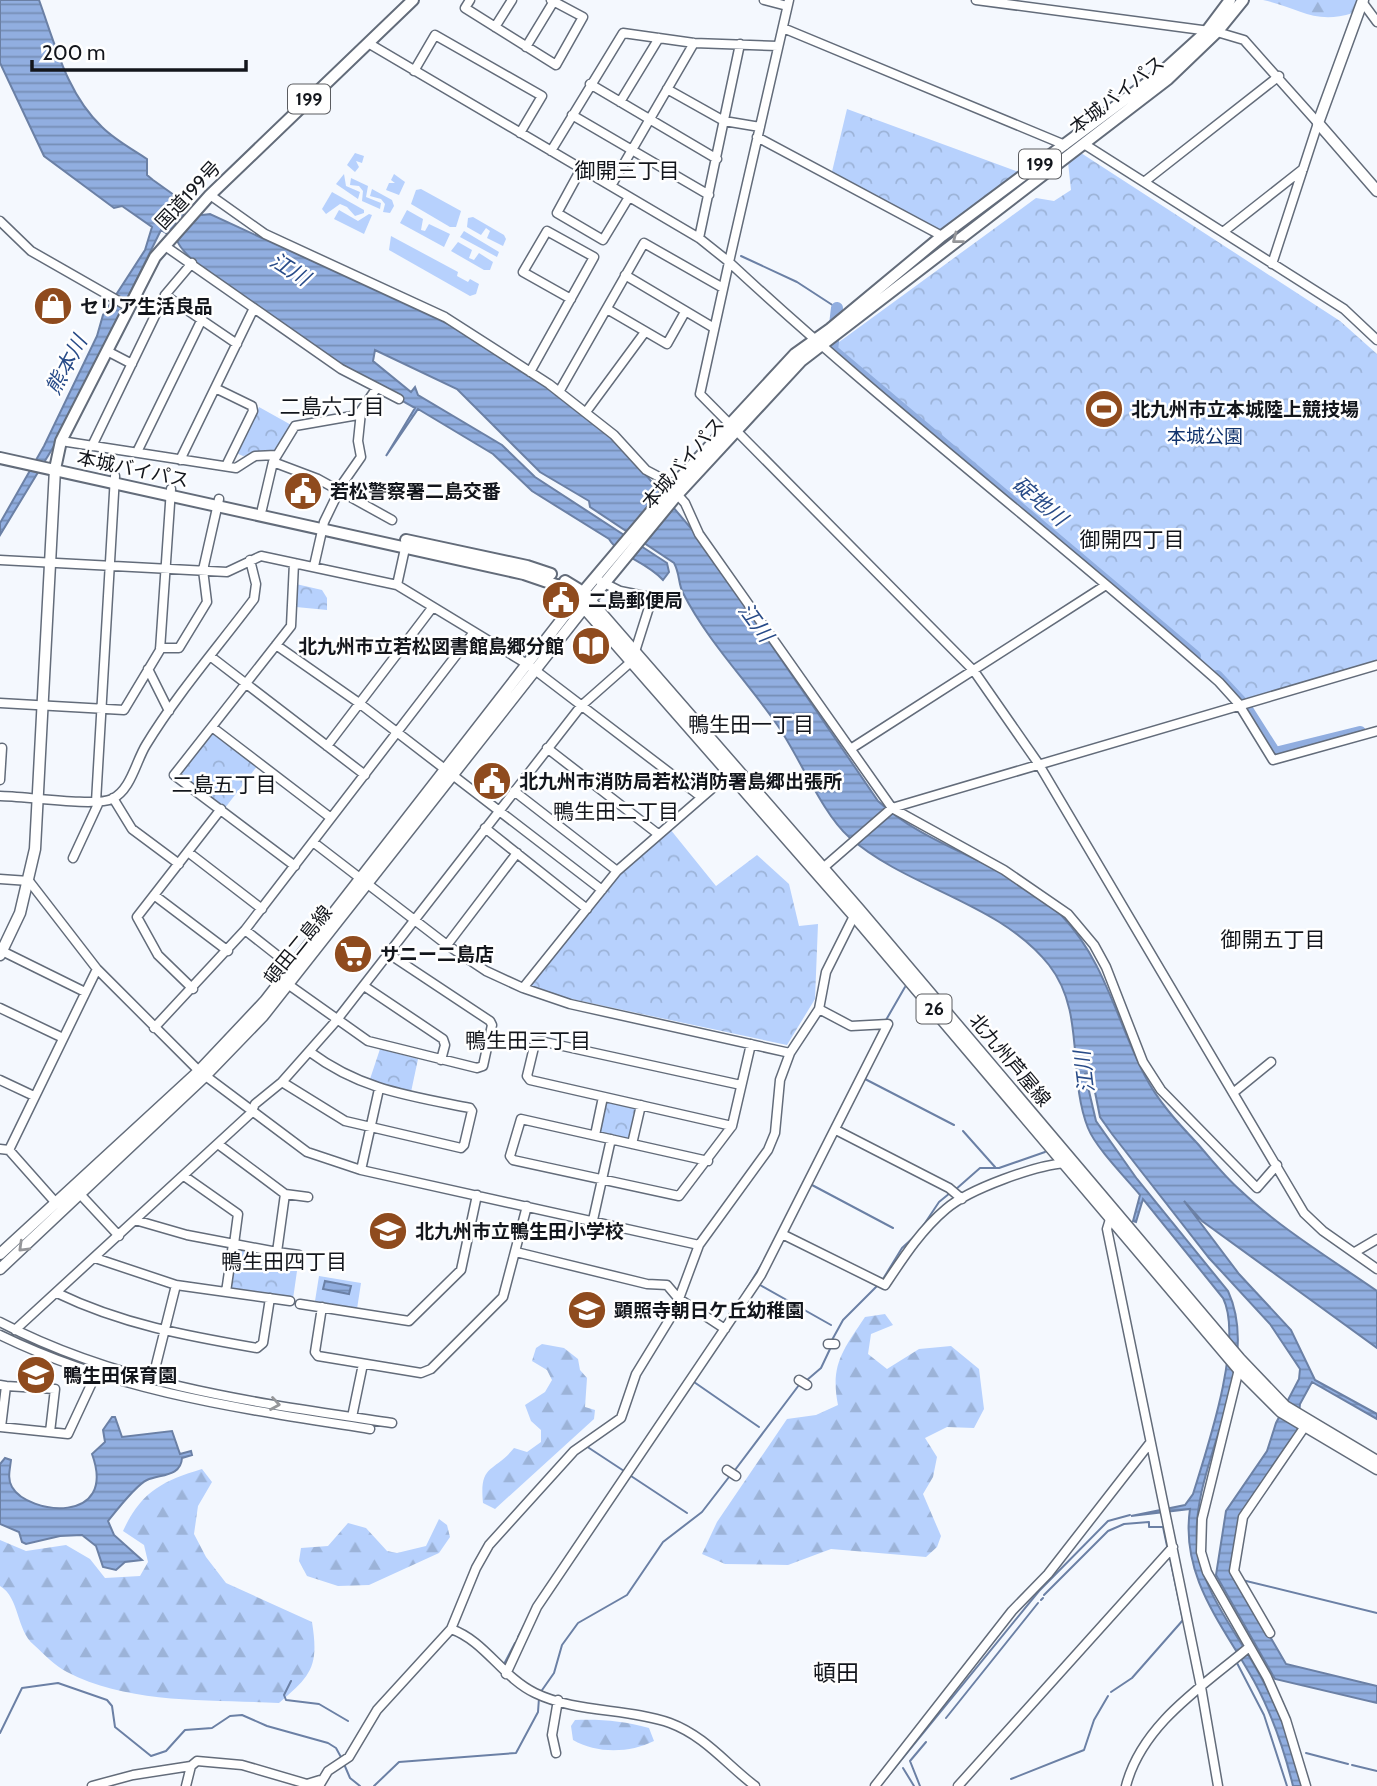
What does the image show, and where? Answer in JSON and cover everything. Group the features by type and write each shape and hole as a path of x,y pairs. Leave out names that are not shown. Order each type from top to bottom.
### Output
{"highway":[{"name":"国道199号","path":"44,464 61,441 155,257 208,197 413,0"},
{"name":"本城バイパス","path":"44,464 405,544 527,566 555,576 584,600 673,491 733,426 801,361 830,329 844,323 942,236 1212,32 1230,0"},
{"name":"本城バイパス","path":"817,344 1168,79 1243,0"},
{"path":"0,452 44,464"},
{"path":"0,458 44,464"},
{"name":"本城バイパス","path":"219,502 262,509 324,526"}],"main road":[{"path":"1363,1 1318,123 1377,191"},
{"path":"1,953 20,913 35,849 51,564 44,464"},
{"name":"北九州芦屋線","path":"584,600 1283,1409"},
{"name":"頓田二島線","path":"0,1269 289,985 449,771 584,600"},
{"name":"北九州芦屋線","path":"733,770 823,868 856,912 1066,1163 1113,1214 1239,1370 1283,1409 1377,1469"},
{"name":"頓田二島線","path":"0,1254 202,1073 365,883"},
{"name":"北九州芦屋線","path":"1305,1424 1377,1461"}],"street":[{"path":"470,0 465,8 526,47 555,65 583,17 553,1 526,47"},
{"path":"495,27 512,0"},
{"path":"764,0 788,3 700,394 974,671 1038,763 1304,1213 1323,1231 1377,1269"},
{"path":"976,0 1212,32 1244,40 1279,76 1318,123 1272,264"},
{"path":"1050,11 1052,0"},
{"path":"1363,1 1377,22"},
{"path":"783,28 1065,145"},
{"path":"551,151 623,33 694,43 778,47"},
{"path":"414,71 435,35 541,96 520,133"},
{"path":"620,102 659,38"},
{"path":"368,43 699,238 729,262 817,344 1201,666 1238,704 1273,760 1377,731"},
{"path":"611,186 694,43"},
{"path":"699,238 740,44"},
{"path":"1144,182 1279,76"},
{"path":"590,84 717,159"},
{"path":"667,89 724,121 760,127"},
{"path":"572,115 709,195"},
{"path":"757,137 942,236"},
{"path":"1084,144 1344,309 1377,340"},
{"path":"581,169 557,213 603,240 629,197"},
{"path":"1223,232 1303,169"},
{"path":"208,197 265,234 445,317 559,391 614,435 646,470 663,479 689,509 699,534 892,808 1004,870 1068,914 1094,945 1106,967 1143,1062 1161,1090 1257,1188 1277,1165"},
{"path":"0,221 31,251 129,307"},
{"path":"530,372 571,299 594,257 547,231 523,272 571,299"},
{"path":"559,391 644,243 723,288"},
{"path":"167,244 341,369 398,399"},
{"path":"92,446 165,295 192,263"},
{"path":"625,275 714,328"},
{"path":"165,295 237,344"},
{"path":"180,460 254,308"},
{"path":"607,309 667,344 685,312"},
{"path":"137,452 202,320"},
{"path":"586,412 645,332"},
{"path":"107,351 132,364"},
{"path":"215,388 252,406 253,411 226,466"},
{"path":"314,566 324,526 338,490 361,457 358,441 361,412 376,388"},
{"path":"262,509 274,459 295,426 361,412"},
{"path":"61,441 236,468 255,456 274,459 392,520"},
{"path":"73,858 98,802 114,479"},
{"path":"0,703 124,710 160,648 171,492"},
{"path":"160,648 179,648 205,607 208,591 203,570 219,502"},
{"path":"397,585 405,544"},
{"path":"0,560 227,572 261,556 397,585 531,667 700,796"},
{"path":"0,796 98,802 113,799 133,774 144,749 169,711 254,599 256,584 250,560"},
{"path":"295,563 291,626 174,775 295,866"},
{"path":"600,581 620,591 674,602"},
{"path":"852,748 1106,585"},
{"path":"15,1330 251,1113 255,1104 282,1082 310,1052 581,706 634,656 652,598"},
{"path":"327,746 432,608"},
{"path":"154,1028 194,989 262,909 474,632"},
{"path":"276,645 359,703 602,890"},
{"path":"210,656 365,775"},
{"path":"823,868 892,808 1377,665"},
{"path":"148,669 169,711"},
{"path":"212,727 331,818"},
{"path":"0,780 2,748"},
{"path":"547,748 658,834"},
{"path":"523,988 617,871 733,770"},
{"path":"514,791 617,871"},
{"path":"113,799 132,829 178,864"},
{"path":"194,989 158,955 137,917 221,809"},
{"path":"485,828 587,909"},
{"path":"313,842 447,945 486,971 523,988 570,1004 789,1053"},
{"path":"188,852 262,909"},
{"path":"447,945 517,853"},
{"path":"0,879 29,881 97,969 154,1028 202,1073 251,1113 307,1152 361,1170 699,1245"},
{"path":"154,895 228,951"},
{"path":"92,1786 133,1775 191,1766 197,1761 265,1769 307,1784 319,1783 349,1757 377,1710 451,1629 476,1568 489,1545 574,1451 621,1418 636,1374 666,1327 699,1245 768,1150 775,1133 780,1080 789,1053 819,1009 826,972 856,912"},
{"path":"245,930 292,967"},
{"path":"1,953 85,992"},
{"path":"289,985 336,1021 368,1041 386,1048 477,1068 483,1066 492,1025 389,954"},
{"path":"56,1203 4,1150 97,969"},
{"path":"364,986 443,1038 445,1045 441,1060"},
{"path":"0,1008 63,1038"},
{"path":"506,1674 537,1607 761,1275 888,1024 851,1026 819,1009"},
{"path":"732,1126 530,1080 527,1076 535,1043 540,1041 741,1085"},
{"path":"708,1161 520,1119 510,1156 513,1160 680,1196 708,1161 732,1126 751,1044"},
{"path":"282,1082 333,1116 370,1129 461,1148 472,1111 470,1108 379,1089 354,1081 310,1052"},
{"path":"1233,1093 1271,1062"},
{"path":"0,1080 34,1096"},
{"path":"361,1170 379,1089"},
{"path":"595,1135 603,1097"},
{"path":"632,1144 640,1105"},
{"path":"836,1130 949,1188 962,1199"},
{"path":"593,1220 611,1139"},
{"path":"218,1144 285,1194 308,1197"},
{"path":"782,1234 885,1284 913,1244 947,1208 1028,1170 1066,1163"},
{"path":"184,1176 238,1214 226,1292"},
{"path":"79,1193 119,1236"},
{"path":"277,1252 285,1194"},
{"path":"300,1304 409,1321 461,1270 477,1195"},
{"path":"322,1307 315,1352 318,1356 421,1373 430,1369 503,1297 527,1206"},
{"path":"1113,1214 1107,1229 1173,1547 1218,1786"},
{"path":"135,1220 187,1235 299,1255"},
{"path":"1354,1252 1377,1239"},
{"path":"516,1252 648,1284 667,1285 678,1298 725,1329"},
{"path":"95,1258 176,1285 290,1301"},
{"path":"152,1381 176,1285"},
{"path":"57,1293 87,1308 164,1332 257,1348 263,1343 270,1298"},
{"path":"0,1322 100,1365 152,1381 392,1423"},
{"path":"0,1335 96,1374 150,1390 370,1429"},
{"path":"1240,1359 1200,1536 1207,1572 1248,1648 1267,1677 1286,1720 1306,1786"},
{"path":"352,1417 363,1364"},
{"path":"50,1432 55,1389 3,1385 1,1427 68,1434 96,1374"},
{"path":"1270,1633 1234,1571 1243,1517 1305,1424"},
{"path":"875,1786 1150,1443"},
{"path":"727,1470 736,1476"},
{"path":"958,1786 1173,1547"},
{"path":"451,1629 483,1649 506,1674 531,1690 558,1700 669,1723 701,1739 755,1786"},
{"path":"1126,1786 1136,1761 1159,1726 1248,1648"},
{"path":"556,1753 552,1735 558,1700"},
{"path":"186,1786 191,1766"}],"green space":[{"path":"1263,0 1358,0 1353,13 1328,17 1307,14"},
{"path":"847,109 1019,172 938,233 830,180"},
{"path":"355,153 364,156 362,163 356,161 359,167 355,172 347,165"},
{"name":"本城公園","path":"1081,153 1340,321 1377,354 1377,662 1243,700 1233,688 1110,580 836,351 835,345 1036,198 1054,201 1071,190 1068,162"},
{"path":"344,174 346,186 360,192 358,199 336,184"},
{"path":"394,174 405,182 399,195 386,190 389,183 395,183 391,180"},
{"path":"351,178 368,186 366,197 381,203 380,209 362,201 363,191 359,186 350,185"},
{"path":"372,189 392,200 394,206 390,213 383,212 385,204 381,199 370,196"},
{"path":"421,189 461,211 456,227 450,227 411,204 416,190"},
{"path":"332,192 364,210 364,213 355,216 340,204 326,214 322,209"},
{"path":"339,210 358,221 369,214 372,215 364,234 334,219"},
{"path":"407,210 423,219 421,230 425,231 429,224 450,234 444,247 400,223"},
{"path":"473,217 504,235 506,239 503,246 487,238 490,231 486,228 481,235 467,227 468,218"},
{"path":"464,231 499,252 497,257 460,237"},
{"path":"391,236 458,272 457,276 468,282 470,279 479,284 476,294 470,296 389,250"},
{"path":"458,242 472,250 469,258 474,260 479,253 493,262 490,270 484,270 451,251"},
{"path":"259,407 293,426 277,451 243,456 236,453"},
{"path":"296,584 322,590 327,598 327,610 296,607"},
{"path":"213,731 258,765 225,808 180,773"},
{"path":"670,829 716,886 757,855 789,884 799,926 818,924 815,999 787,1045 567,998 530,986 619,873"},
{"path":"380,1049 418,1059 411,1092 369,1082"},
{"path":"605,1100 638,1107 631,1141 597,1134"},
{"path":"238,1248 299,1257 293,1299 232,1290 229,1287 235,1250"},
{"path":"319,1276 361,1283 357,1309 315,1301"},
{"path":"885,1314 893,1325 871,1334 868,1354 887,1369 919,1349 951,1346 979,1369 984,1409 974,1428 947,1427 925,1438 937,1457 933,1477 923,1494 941,1536 937,1547 926,1557 831,1549 788,1565 725,1564 702,1554 717,1522 787,1419 816,1415 838,1405 836,1379 840,1358 865,1317"},
{"path":"542,1344 564,1348 578,1359 580,1370 587,1378 585,1407 595,1410 594,1419 495,1509 483,1503 482,1490 486,1475 514,1448 527,1452 541,1442 541,1430 531,1421 525,1405 545,1392 552,1380 547,1370 532,1361 536,1348"},
{"path":"202,1469 212,1482 198,1506 194,1534 206,1557 226,1583 312,1622 314,1649 310,1668 299,1685 279,1703 170,1698 117,1690 92,1683 63,1669 28,1639 11,1598 0,1586 0,1540 26,1551 66,1545 90,1559 105,1578 140,1576 148,1562 144,1545 123,1531 130,1518 145,1497 154,1490 175,1478"},
{"path":"439,1519 447,1525 450,1537 439,1553 369,1585 338,1586 307,1576 299,1561 301,1548 328,1546 348,1523 366,1528 387,1551 397,1553 426,1546"},
{"path":"575,1720 612,1721 649,1728 654,1741 624,1750 592,1748 573,1740 571,1726"}],"water":[{"name":"江川","path":"0,0 39,0 63,68 80,99 107,132 147,159 147,175 153,180 202,215 210,214 457,328 547,387 618,442 695,533 878,801 922,833 1020,883 1062,916 1089,952 1145,1076 1175,1119 1228,1179 1272,1218 1377,1291 1377,1348 1202,1221 1184,1201 1239,1274 1291,1330 1315,1380 1377,1414 1377,1419 1312,1382 1300,1404 1297,1433 1241,1516 1232,1571 1286,1664 1377,1686 1377,1703 1275,1679 1216,1575 1226,1511 1267,1451 1276,1423 1299,1379 1300,1369 1270,1324 1209,1258 1112,1134 1100,1117 1091,1072 1085,1074 1096,1121 1137,1179 1228,1291 1237,1321 1237,1353 1232,1385 1204,1482 1198,1513 1197,1544 1200,1561 1212,1593 1271,1696 1289,1740 1302,1786 1293,1786 1266,1706 1217,1620 1198,1579 1191,1557 1190,1509 1131,1516 1185,1505 1193,1494 1214,1423 1226,1367 1228,1317 1223,1298 1143,1199 1136,1222 1133,1221 1140,1195 1104,1153 1088,1128 1078,1087 1068,1003 1049,965 1005,926 872,855 839,827 820,800 778,726 693,611 681,589 674,563 590,507 589,501 540,472 457,389 375,350 373,361 411,392 415,387 418,395 502,445 535,477 667,563 669,572 663,580 620,550 609,539 532,491 493,454 418,409 386,456 415,408 363,378 246,302 212,277 188,255 177,240 161,230 57,441 0,535 0,523 44,446 97,336 103,315 145,250 152,227 122,206 114,208 44,156 0,63"},
{"path":"325,1281 351,1286 349,1294 323,1289"},
{"path":"112,1417 115,1417 122,1437 172,1431 180,1454 191,1451 192,1455 182,1458 181,1464 174,1472 142,1483 108,1521 114,1535 142,1560 125,1562 116,1570 103,1567 96,1546 82,1535 60,1536 26,1544 22,1542 19,1532 0,1524 0,1464 5,1458 11,1460 10,1484 21,1497 51,1508 68,1508 82,1503 93,1493 97,1477 92,1454 105,1442 103,1430"}],"waterway":[{"name":"碇地川","path":"741,256 797,282 837,308"},
{"name":"碇地川","path":"837,308 832,350 1195,656"},
{"name":"碇地川","path":"1217,676 1245,706 1275,753 1360,732"},
{"path":"886,1020 905,987"},
{"path":"850,1091 882,1027"},
{"path":"865,1079 954,1125"},
{"path":"963,1131 995,1167"},
{"path":"955,1190 980,1168 999,1168 1045,1152"},
{"path":"812,1185 893,1228"},
{"path":"921,1229 939,1202 950,1193"},
{"path":"883,1279 902,1248 915,1236"},
{"path":"744,1293 765,1259"},
{"path":"760,1285 831,1325"},
{"path":"832,1340 843,1320 877,1286"},
{"path":"807,1380 821,1368 830,1349"},
{"path":"694,1382 759,1427"},
{"path":"735,1470 799,1385"},
{"path":"586,1446 624,1471"},
{"path":"631,1476 687,1513"},
{"path":"540,1693 554,1673 562,1645 578,1623 627,1595 663,1542 702,1512 729,1477"},
{"path":"880,1786 1039,1591 1108,1521 1130,1515"},
{"path":"1044,1595 1108,1531 1124,1524 1149,1522 1149,1527 1163,1527"},
{"path":"1163,1527 1167,1546"},
{"path":"1111,1692 1132,1678 1183,1620 1170,1558"},
{"path":"1242,1580 1377,1613"},
{"path":"946,1718 1038,1603"},
{"path":"518,1637 526,1622"},
{"path":"503,1666 515,1643"},
{"path":"1237,1663 1264,1715 1287,1786"},
{"path":"291,1681 284,1695 286,1700 319,1704 348,1721"},
{"path":"0,1733 22,1688 58,1683 107,1700 112,1706 115,1727 151,1756 166,1751 185,1730 212,1728 230,1716 242,1715 267,1726 328,1743 336,1748 342,1759"},
{"path":"1011,1779 1084,1750 1094,1720 1108,1696"},
{"path":"374,1786 399,1762 516,1753 538,1712 539,1698"},
{"path":"920,1786 910,1761 926,1742"},
{"path":"1306,1753 1348,1764"},
{"path":"344,1764 350,1778 360,1786"},
{"path":"1352,1765 1377,1771"},
{"path":"903,1768 914,1786"}],"place":[{"name":"セリア生活良品","path":"53,306"},
{"name":"北九州市立本城陸上競技場","path":"1104,409"},
{"name":"若松警察署二島交番","path":"303,491"},
{"name":"二島郵便局","path":"561,600"},
{"name":"北九州市立若松図書館島郷分館","path":"591,646"},
{"name":"北九州市消防局若松消防署島郷出張所","path":"492,781"},
{"name":"サニー二島店","path":"353,954"},
{"name":"北九州市立鴨生田小学校","path":"388,1231"},
{"name":"顕照寺朝日ケ丘幼稚園","path":"587,1310"},
{"name":"鴨生田保育園","path":"36,1375"}],"district":[{"name":"御開三丁目","path":"627,170"},
{"name":"二島六丁目","path":"332,406"},
{"name":"御開四丁目","path":"1132,539"},
{"name":"鴨生田一丁目","path":"751,724"},
{"name":"二島五丁目","path":"224,784"},
{"name":"鴨生田二丁目","path":"616,811"},
{"name":"御開五丁目","path":"1273,939"},
{"name":"鴨生田三丁目","path":"528,1040"},
{"name":"鴨生田四丁目","path":"284,1261"},
{"name":"頓田","path":"836,1673"}],"water label":[{"name":"熊本川","path":"66,365"}]}
